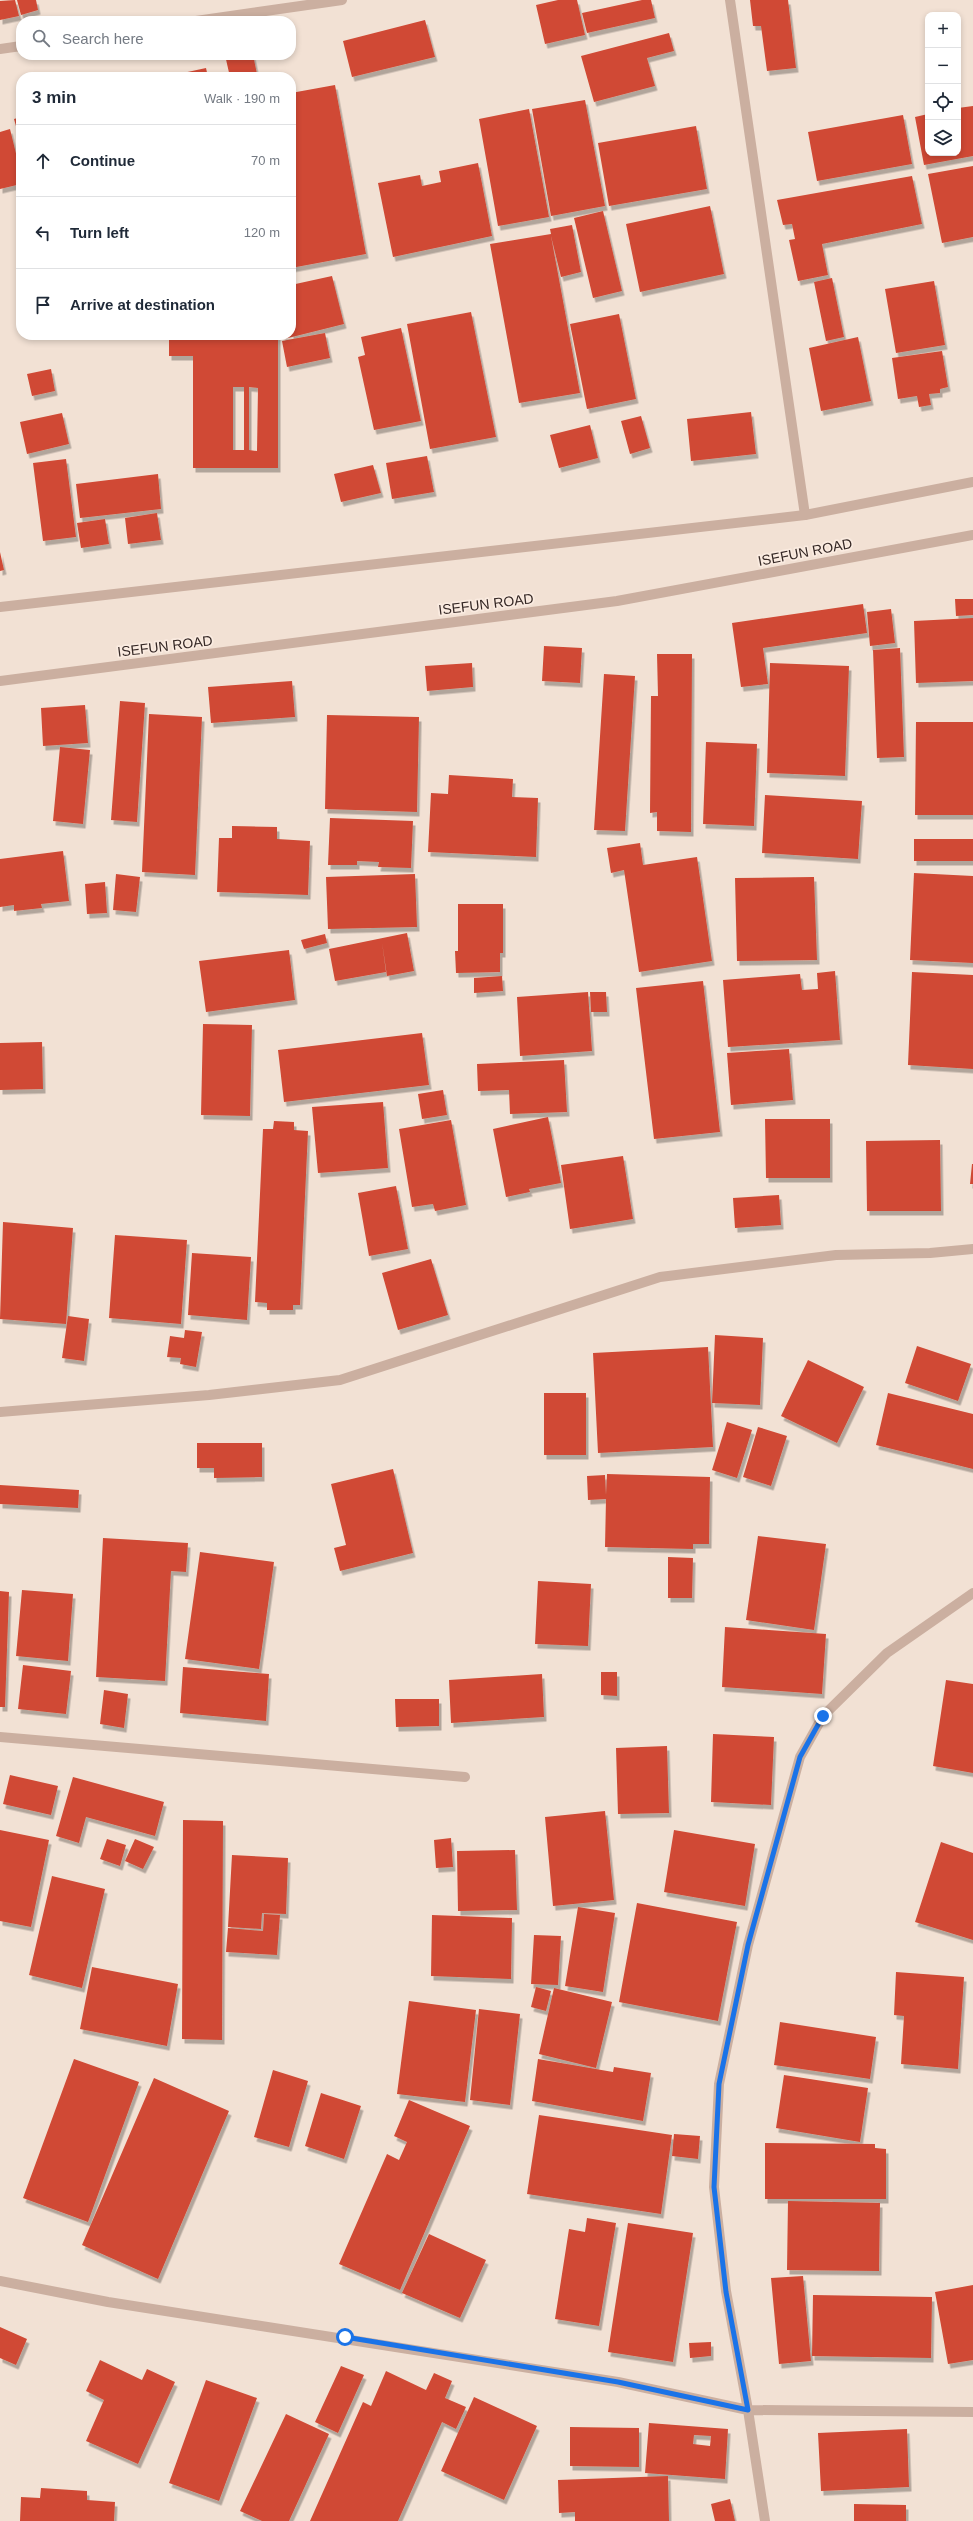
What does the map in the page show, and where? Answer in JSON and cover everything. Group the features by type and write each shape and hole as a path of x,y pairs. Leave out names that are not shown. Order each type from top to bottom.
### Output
{"street":[{"path":"231,16 342,0"},
{"path":"730,0 805,515"},
{"path":"0,49 16,47"},
{"path":"0,607 805,515 973,482"},
{"name":"ISEFUN ROAD","path":"0,681 617,601 973,535"},
{"path":"0,1412 209,1395 340,1380 660,1277 836,1255 930,1253 973,1249"},
{"path":"765,2521 748,2410 726,2292 714,2187 719,2084 748,1945 800,1757 823,1716 887,1653 973,1593"},
{"path":"0,1737 465,1777"},
{"path":"0,2281 108,2302 618,2382 748,2410 973,2412"}],"building":[{"path":"15,0 19,16 0,20 0,1"},
{"path":"17,0 36,0 38,10 21,15"},
{"path":"558,0 577,0 585,35 545,44 536,5"},
{"path":"642,0 651,0 655,18 587,33 582,13"},
{"path":"750,0 788,0 796,68 767,71 761,26 753,26"},
{"path":"425,20 435,57 352,77 343,41"},
{"path":"669,33 674,51 647,58 655,86 594,102 581,56"},
{"path":"226,60 254,60 257,72 229,72"},
{"path":"206,68 207,72 188,72"},
{"path":"335,85 366,254 296,267 296,92"},
{"path":"585,100 605,206 551,216 532,109"},
{"path":"973,106 973,156 924,165 915,117 925,115 925,156 961,156 961,108"},
{"path":"529,109 549,217 498,226 479,119"},
{"path":"903,115 912,164 817,181 808,132"},
{"path":"696,126 707,189 609,206 598,143"},
{"path":"10,129 16,154 16,185 0,189 0,132"},
{"path":"478,163 492,236 393,257 378,183 420,175 422,186 441,182 439,171"},
{"path":"973,166 973,237 942,243 928,174"},
{"path":"912,176 922,224 822,244 828,275 798,281 789,240 795,239 792,224 783,225 777,200"},
{"path":"710,206 724,274 640,292 626,224"},
{"path":"603,211 622,291 593,298 574,218"},
{"path":"572,225 581,272 561,277 551,236 580,393 519,403 490,244 551,234 550,229"},
{"path":"332,276 344,324 296,336 296,284"},
{"path":"832,278 844,337 826,341 814,282"},
{"path":"934,281 945,345 896,353 885,289"},
{"path":"471,312 496,437 430,449 407,324"},
{"path":"619,314 636,399 587,409 570,324"},
{"path":"401,328 421,421 374,430 358,357 365,355 361,337"},
{"path":"325,333 330,358 287,367 282,341 296,340 296,338"},
{"path":"858,337 871,401 821,411 809,348"},
{"path":"169,340 278,340 278,468 193,468 193,356 169,356","holes":["233,387 244,387 244,450 233,450","249,387 258,388 257,451 249,450"]},
{"path":"942,351 948,387 940,389 940,393 929,394 931,405 919,407 917,396 898,399 892,358"},
{"path":"51,369 55,391 32,396 27,374"},
{"path":"751,412 756,454 691,461 687,419"},
{"path":"62,413 69,444 27,454 20,422"},
{"path":"641,416 650,448 630,454 621,421"},
{"path":"590,425 598,458 559,468 550,435"},
{"path":"427,456 434,492 392,499 386,463"},
{"path":"66,459 76,537 43,541 33,463"},
{"path":"373,465 381,493 341,502 334,474"},
{"path":"158,474 161,509 80,518 76,484"},
{"path":"157,513 161,540 128,544 125,518"},
{"path":"105,519 109,544 81,548 77,523"},
{"path":"0,552 4,570 0,571"},
{"path":"955,599 973,599 973,615 956,616"},
{"path":"863,604 867,633 763,648 768,684 741,687 732,623"},
{"path":"891,609 895,643 870,646 867,612"},
{"path":"973,618 973,681 916,683 914,621"},
{"path":"544,646 582,648 580,683 542,681"},
{"path":"900,648 904,757 877,758 873,650"},
{"path":"657,654 692,654 691,832 657,831 657,812 650,813 651,696 658,696"},
{"path":"472,663 473,687 427,691 425,666"},
{"path":"770,663 849,666 845,776 767,773"},
{"path":"604,674 635,676 625,831 594,830"},
{"path":"292,681 295,717 211,723 208,687"},
{"path":"120,701 145,703 137,822 111,820"},
{"path":"85,705 88,743 43,746 41,708"},
{"path":"149,714 202,717 195,875 142,872"},
{"path":"327,715 419,717 417,812 325,809"},
{"path":"916,722 973,722 973,815 915,815"},
{"path":"706,742 757,744 754,826 703,824"},
{"path":"60,747 90,750 83,824 53,821"},
{"path":"449,775 513,779 512,797 538,798 536,857 428,852 431,793 448,794"},
{"path":"765,795 862,801 858,859 762,853"},
{"path":"330,818 413,821 411,868 378,867 379,862 357,861 357,865 328,865"},
{"path":"232,826 277,827 277,839 310,841 308,895 217,892 219,838 232,838"},
{"path":"914,839 973,839 973,861 914,861"},
{"path":"640,843 643,865 697,857 712,961 639,972 624,870 611,873 607,848"},
{"path":"63,851 69,901 41,904 42,908 14,911 14,905 0,907 0,859"},
{"path":"914,873 973,876 973,963 910,960"},
{"path":"116,874 140,877 136,912 113,910"},
{"path":"415,874 417,927 328,929 326,877"},
{"path":"814,877 817,960 737,961 735,878"},
{"path":"105,882 107,913 87,914 85,884"},
{"path":"458,904 503,904 503,953 500,953 500,972 456,973 455,951 458,951"},
{"path":"407,933 414,971 387,976 382,942 386,972 335,981 329,949"},
{"path":"325,934 327,943 304,949 301,940"},
{"path":"289,950 295,1000 206,1012 199,961"},
{"path":"835,971 840,1040 728,1047 723,980 800,974 802,990 818,989 817,973"},
{"path":"912,972 973,975 973,1069 908,1065"},
{"path":"502,976 503,991 474,993 474,978"},
{"path":"703,981 720,1132 654,1139 636,988"},
{"path":"588,992 592,1051 520,1056 517,997"},
{"path":"590,992 606,992 607,1012 591,1012"},
{"path":"203,1024 252,1025 250,1116 201,1115"},
{"path":"422,1033 429,1085 284,1102 278,1050"},
{"path":"42,1042 43,1089 0,1090 0,1043"},
{"path":"789,1049 793,1100 731,1105 727,1053"},
{"path":"564,1060 567,1112 510,1114 509,1090 478,1091 477,1064"},
{"path":"443,1090 447,1115 422,1119 418,1094"},
{"path":"383,1102 388,1168 318,1173 312,1107"},
{"path":"548,1117 561,1183 529,1189 530,1192 506,1197 493,1129"},
{"path":"765,1119 830,1119 830,1178 766,1178"},
{"path":"451,1120 466,1205 435,1211 433,1204 412,1207 399,1129"},
{"path":"274,1121 294,1122 294,1130 308,1131 300,1305 293,1305 293,1310 267,1310 267,1303 255,1302 263,1129 273,1129"},
{"path":"940,1140 941,1211 867,1211 866,1141"},
{"path":"623,1156 633,1219 570,1229 561,1165"},
{"path":"972,1164 973,1184 970,1184"},
{"path":"396,1186 408,1249 369,1256 358,1193"},
{"path":"779,1195 781,1225 735,1228 733,1198"},
{"path":"3,1222 73,1228 66,1324 0,1319"},
{"path":"115,1235 187,1240 181,1324 109,1318"},
{"path":"192,1253 251,1257 247,1320 188,1315"},
{"path":"431,1259 448,1315 398,1330 382,1273"},
{"path":"68,1316 89,1319 84,1361 62,1358"},
{"path":"185,1330 202,1332 196,1367 180,1364 181,1358 167,1357 170,1336 184,1338"},
{"path":"715,1335 763,1338 760,1405 712,1403"},
{"path":"917,1346 971,1364 958,1401 905,1383"},
{"path":"708,1347 713,1447 598,1453 593,1353"},
{"path":"808,1360 864,1387 837,1443 781,1416"},
{"path":"544,1393 586,1393 586,1455 544,1455"},
{"path":"888,1393 973,1414 973,1469 876,1445"},
{"path":"727,1422 752,1430 737,1478 712,1470"},
{"path":"758,1427 787,1436 771,1486 743,1477"},
{"path":"197,1443 262,1443 262,1477 214,1478 214,1468 197,1468"},
{"path":"393,1469 413,1553 340,1571 334,1548 346,1545 331,1484"},
{"path":"607,1474 710,1477 709,1544 693,1544 693,1549 605,1547 606,1499 588,1500 587,1476 605,1475 606,1495"},
{"path":"0,1485 79,1490 78,1508 0,1504"},
{"path":"758,1536 826,1544 814,1630 746,1620"},
{"path":"103,1538 188,1543 186,1572 171,1571 165,1681 96,1677"},
{"path":"200,1552 274,1562 259,1669 185,1659"},
{"path":"668,1557 693,1558 692,1598 668,1598"},
{"path":"538,1581 591,1584 588,1646 535,1644"},
{"path":"22,1590 73,1594 68,1661 16,1656"},
{"path":"0,1591 9,1592 5,1707 0,1707"},
{"path":"725,1627 826,1634 822,1694 722,1687"},
{"path":"23,1665 71,1671 66,1714 18,1709"},
{"path":"183,1667 269,1674 266,1721 180,1713"},
{"path":"601,1672 617,1672 617,1696 601,1695"},
{"path":"542,1674 544,1717 451,1723 449,1680"},
{"path":"946,1680 973,1684 973,1773 933,1766"},
{"path":"104,1690 128,1694 124,1728 100,1724"},
{"path":"395,1699 439,1699 439,1726 396,1727"},
{"path":"713,1734 774,1737 771,1805 711,1802"},
{"path":"667,1746 669,1813 618,1814 616,1748"},
{"path":"10,1775 58,1786 51,1815 3,1804"},
{"path":"73,1777 164,1802 155,1836 86,1817 79,1843 56,1836"},
{"path":"605,1811 614,1900 553,1906 545,1817"},
{"path":"183,1820 223,1821 222,2040 182,2039"},
{"path":"0,1830 49,1840 31,1927 0,1921"},
{"path":"674,1830 755,1844 745,1906 664,1892"},
{"path":"451,1838 453,1867 436,1868 434,1840"},
{"path":"107,1839 126,1845 120,1866 100,1859"},
{"path":"135,1839 154,1847 143,1869 125,1861"},
{"path":"941,1842 973,1853 973,1940 915,1922"},
{"path":"515,1850 517,1910 458,1911 457,1851"},
{"path":"232,1855 288,1858 286,1914 262,1913 261,1929 228,1927"},
{"path":"52,1876 105,1889 82,1988 29,1975"},
{"path":"637,1903 737,1922 718,2021 619,2002"},
{"path":"578,1907 615,1913 603,1992 565,1986"},
{"path":"264,1914 280,1915 277,1955 226,1952 228,1928 263,1931"},
{"path":"432,1915 512,1918 511,1979 431,1976"},
{"path":"534,1935 561,1936 558,1985 531,1984"},
{"path":"92,1967 178,1984 167,2046 80,2029"},
{"path":"896,1972 964,1977 958,2069 901,2064 904,2016 894,2015"},
{"path":"536,1987 551,1991 546,2011 531,2007"},
{"path":"554,1988 612,2002 596,2068 539,2054"},
{"path":"409,2001 476,2010 465,2102 397,2094"},
{"path":"479,2009 520,2014 510,2105 470,2100"},
{"path":"780,2022 876,2037 870,2079 774,2065"},
{"path":"74,2059 139,2082 88,2222 23,2198"},
{"path":"538,2059 613,2072 614,2067 651,2073 643,2121 532,2101"},
{"path":"273,2070 308,2081 289,2147 254,2137"},
{"path":"784,2075 868,2088 860,2142 776,2128"},
{"path":"154,2078 229,2111 158,2279 82,2245"},
{"path":"321,2093 361,2106 344,2159 305,2146"},
{"path":"409,2100 470,2126 400,2290 339,2264 387,2154 399,2160 407,2142 394,2136"},
{"path":"539,2115 672,2135 661,2214 527,2194"},
{"path":"674,2134 700,2136 698,2159 672,2156"},
{"path":"765,2143 875,2144 875,2148 886,2149 886,2199 765,2199"},
{"path":"788,2201 880,2203 879,2271 787,2270"},
{"path":"587,2218 616,2223 599,2326 555,2319 569,2229 585,2232"},
{"path":"628,2223 693,2233 673,2362 608,2352"},
{"path":"429,2234 486,2260 460,2318 402,2293"},
{"path":"803,2276 811,2361 779,2364 771,2278"},
{"path":"973,2285 973,2360 948,2364 935,2292"},
{"path":"813,2295 932,2297 931,2358 812,2356"},
{"path":"0,2327 27,2339 16,2365 0,2358"},
{"path":"711,2342 711,2356 690,2358 689,2343"},
{"path":"100,2360 142,2380 147,2369 175,2382 138,2464 86,2441 104,2400 86,2391"},
{"path":"341,2366 364,2375 338,2433 315,2422"},
{"path":"386,2371 426,2390 434,2373 452,2381 445,2398 466,2407 456,2429 442,2422 398,2521 310,2521 363,2402 371,2406"},
{"path":"206,2380 257,2398 219,2501 169,2483"},
{"path":"474,2397 537,2426 504,2500 441,2471"},
{"path":"286,2414 329,2434 289,2521 262,2521 240,2511"},
{"path":"649,2423 728,2429 725,2479 645,2473","holes":["694,2435 711,2436 710,2446 693,2444"]},
{"path":"570,2427 639,2428 639,2467 570,2466"},
{"path":"907,2429 909,2487 821,2491 818,2433"},
{"path":"668,2476 669,2521 575,2521 575,2512 559,2513 558,2480"},
{"path":"41,2488 87,2491 87,2500 115,2502 114,2521 20,2521 21,2497 40,2498"},
{"path":"730,2499 735,2521 715,2521 711,2504"},
{"path":"854,2504 906,2505 906,2521 854,2521"}],"route":[{"path":"345,2337 618,2382 748,2410 726,2292 714,2187 719,2084 748,1945 800,1757 823,1716"}]}
